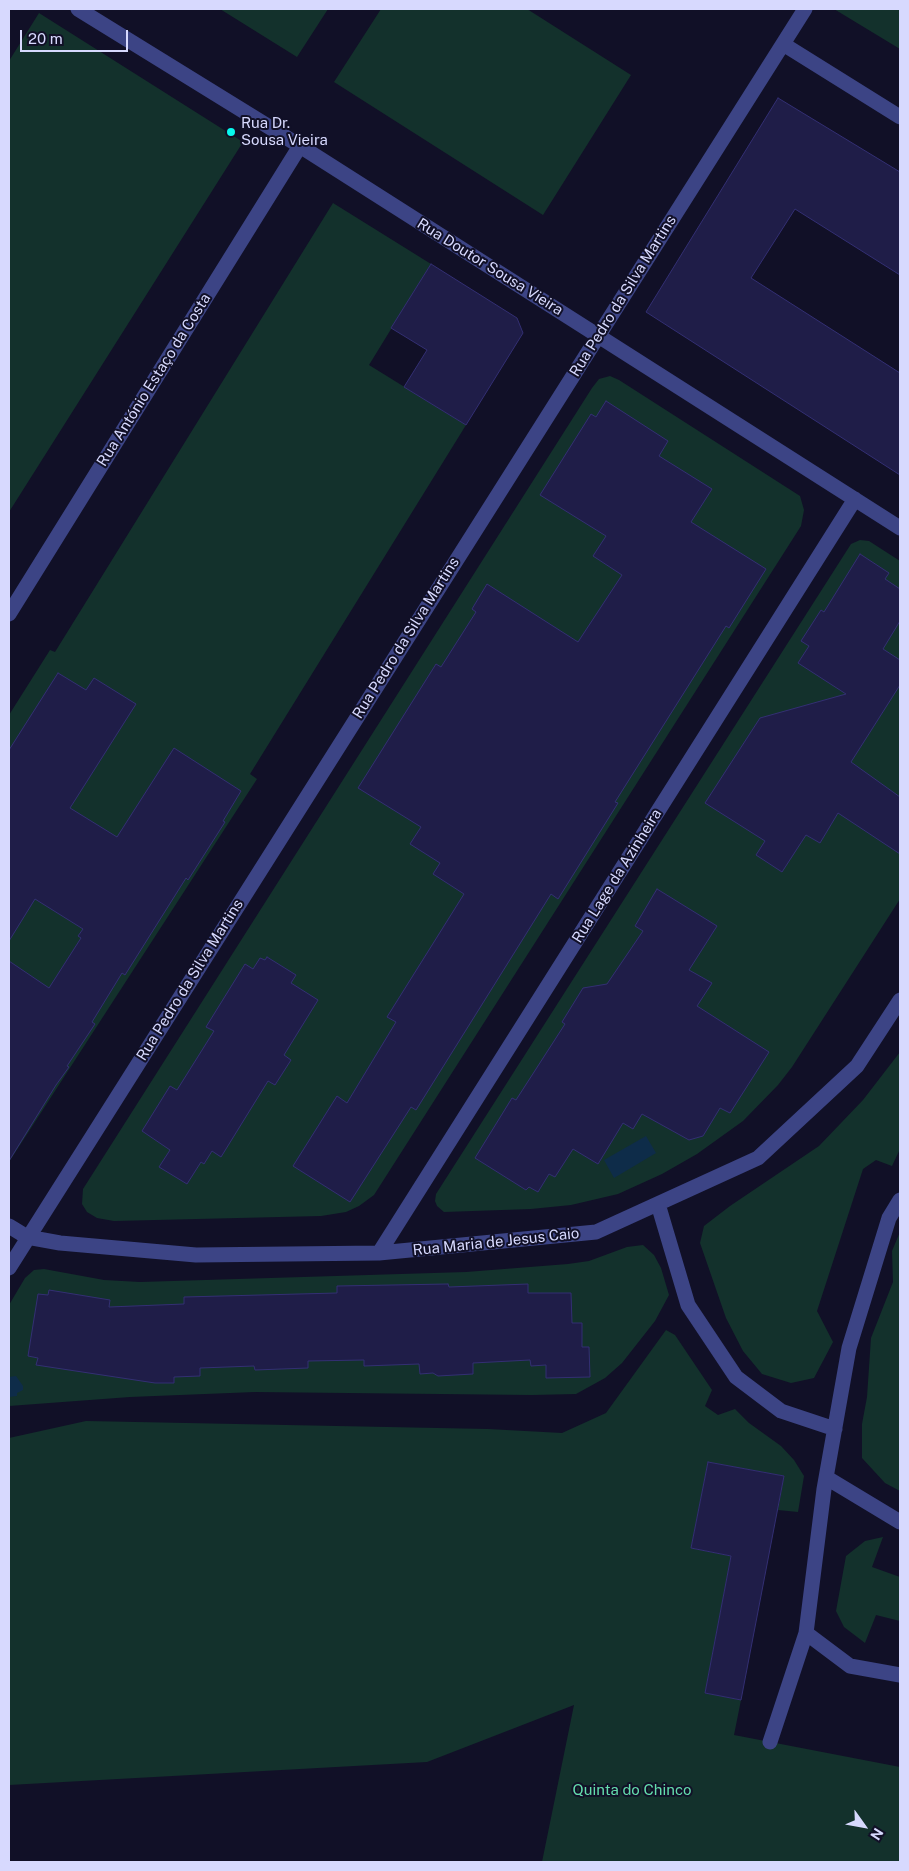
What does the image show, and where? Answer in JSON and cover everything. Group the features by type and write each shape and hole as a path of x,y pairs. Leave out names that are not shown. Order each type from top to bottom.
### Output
{"street":[{"name":"Rua Doutor Sousa Vieira","path":"78,9 300,146 900,528"},
{"name":"Rua Pedro da Silva Martins","path":"9,1268 805,9"},
{"path":"783,44 900,117"},
{"name":"Rua António Estaço da Costa","path":"9,614 300,146"},
{"name":"Rua Lage da Azinheira","path":"379,1253 855,500"},
{"name":"Rua Maria de Jesus Caio","path":"9,1226 27,1237 60,1243 196,1255 379,1253 596,1232 758,1158 857,1066 898,1009"},
{"path":"770,1742 806,1633 827,1478 849,1348 889,1218 900,1200"},
{"path":"658,1204 688,1305 736,1377 781,1411 835,1429"},
{"path":"827,1478 900,1522"},
{"path":"806,1633 850,1666 900,1676"}],"green space":[{"path":"220,9 328,9 297,57"},
{"path":"381,9 527,9 631,75 543,215 334,82"},
{"path":"834,9 900,9 900,49"},
{"path":"39,13 243,142 9,512 9,61"},
{"path":"333,203 431,264 369,365 466,425 250,774 257,779 9,1162 9,715 50,650 55,652"},
{"path":"610,376 800,496 804,510 801,526 374,1195 359,1206 346,1212 321,1216 114,1221 97,1218 87,1212 82,1204 83,1189 592,388 599,379"},
{"path":"860,540 869,541 900,561 900,899 792,1067 778,1085 743,1121 697,1154 662,1174 618,1194 571,1205 531,1209 444,1212 437,1206 435,1201 436,1194 851,544"},
{"path":"900,1052 900,1149 892,1166 876,1160 863,1169 817,1311 833,1342 814,1378 791,1383 762,1374 743,1351 726,1318 700,1243 704,1226 730,1206 819,1146 863,1100"},
{"path":"900,1232 900,1491 885,1483 862,1458 862,1424 867,1397 871,1338 893,1282 892,1251"},
{"path":"643,1245 654,1255 661,1268 669,1295 655,1321 622,1363 605,1378 576,1394 255,1392 130,1397 9,1406 9,1305 25,1278 34,1270 44,1269 104,1280 140,1282 466,1272 589,1261 627,1247"},
{"name":"Quinta do Chinco","path":"666,1330 675,1335 712,1390 705,1406 718,1415 735,1409 749,1423 781,1446 794,1460 804,1476 798,1512 778,1510 784,1476 708,1462 691,1548 731,1556 705,1693 741,1700 734,1735 900,1767 900,1862 542,1862 574,1705 427,1762 9,1785 9,1438 86,1421 488,1429 562,1433 606,1413"},
{"path":"883,1537 872,1567 900,1577 900,1621 876,1615 865,1643 844,1627 836,1611 846,1556 865,1541"}],"water":[{"path":"646,1136 656,1153 614,1178 604,1160"},
{"path":"16,1376 23,1386 23,1390 17,1393 17,1396 9,1397 9,1377"}],"building":[{"path":"778,98 900,172 900,275 795,209 751,278 900,373 900,475 646,312"},
{"path":"431,264 517,318 523,333 466,425 404,387 427,350 391,328"},
{"path":"606,401 668,441 659,456 712,489 691,522 766,569 729,628 726,626 615,802 618,803 558,899 551,894 416,1110 411,1107 350,1202 293,1166 337,1096 347,1103 396,1022 387,1017 464,894 433,874 440,863 410,844 421,827 358,788 436,664 441,667 476,612 472,609 487,584 578,642 622,575 593,556 606,536 540,495 591,414 596,417"},
{"path":"860,554 889,573 885,579 900,589 900,621 883,649 900,660 900,685 851,762 900,797 900,854 838,813 820,843 806,835 782,872 756,855 765,841 705,803 760,718 846,694 798,663 809,646 801,641 821,610 824,612"},
{"path":"58,673 86,690 94,678 136,704 70,808 117,837 174,748 241,791 223,821 225,822 188,880 186,878 125,975 122,973 92,1022 95,1024 9,1161 9,961 49,988 81,938 78,936 83,929 35,899 9,941 9,750"},
{"path":"657,889 717,926 689,970 712,983 697,1006 769,1052 730,1113 720,1108 703,1136 689,1140 642,1114 633,1129 623,1123 598,1164 573,1149 555,1177 549,1174 538,1192 529,1187 526,1190 475,1158 512,1098 516,1100 565,1024 562,1022 583,988 607,984 643,931 635,926"},
{"path":"267,957 296,975 291,983 318,1000 284,1055 291,1060 275,1085 268,1081 221,1157 212,1151 204,1164 201,1162 187,1184 159,1167 170,1150 142,1131 170,1086 177,1090 214,1031 206,1027 245,964 253,969 260,958 265,960"},
{"path":"448,1284 449,1287 528,1284 528,1293 571,1293 572,1323 582,1323 582,1347 589,1347 590,1377 546,1378 546,1365 531,1366 530,1360 473,1363 473,1374 438,1376 433,1373 420,1374 419,1364 364,1366 364,1360 308,1361 308,1368 255,1370 254,1366 200,1368 200,1376 174,1377 174,1383 155,1383 36,1365 38,1358 28,1356 38,1294 48,1295 49,1290 110,1300 109,1307 184,1304 184,1297 337,1293 337,1286"},
{"path":"708,1462 784,1476 741,1700 705,1693 731,1556 691,1548"}],"place":[{"name":"Rua Dr. Sousa Vieira","path":"231,132"}]}
